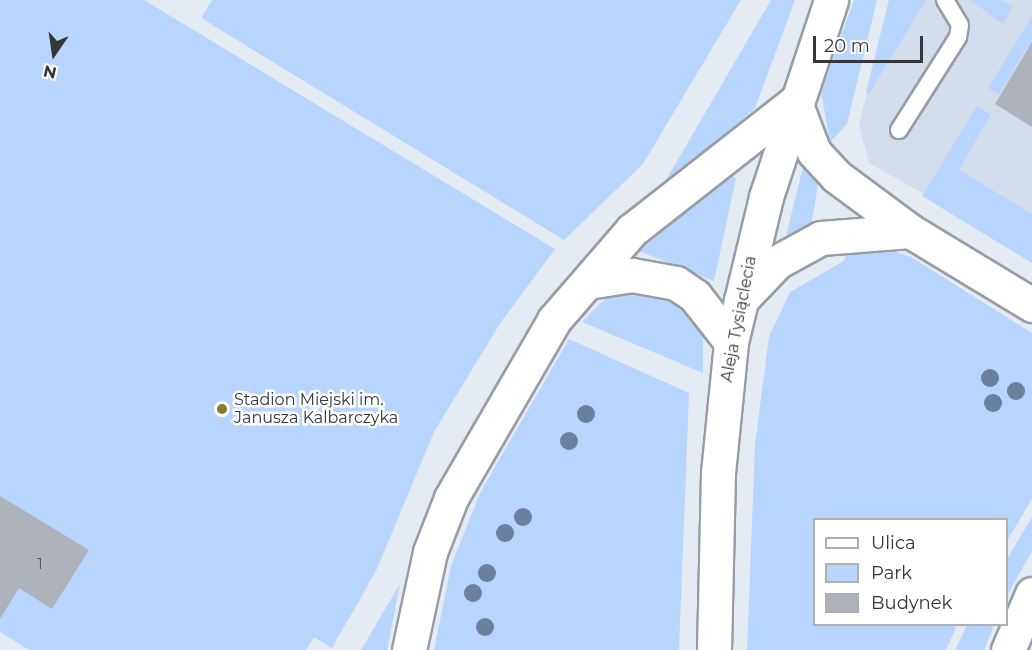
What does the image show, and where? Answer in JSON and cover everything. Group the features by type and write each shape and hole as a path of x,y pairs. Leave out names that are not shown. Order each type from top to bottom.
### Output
{"street":[{"name":"Aleja Tysiąclecia","path":"714,650 718,462 731,342 795,102 831,0"},
{"path":"409,650 430,552 451,498 554,320 632,230 795,102 823,163 910,231 1032,305"},
{"path":"740,302 777,262 814,241 853,232 910,231"},
{"path":"588,282 632,275 676,283 695,296 731,342"},
{"path":"1008,650 1032,594"}],"lane":[{"path":"899,130 958,37 960,25 945,0"}],"shaded area":[{"path":"889,0 1032,0 1032,255 869,163 859,125"}],"green space":[{"name":"Stadion Miejski im. Janusza Kalbarczyka","path":"0,0 144,0 555,249 501,322 434,432 376,571 332,648 314,637 306,650 29,650 0,632"},
{"path":"212,0 741,0 643,164 564,240 201,18"},
{"path":"771,0 795,0 755,108 659,192"},
{"path":"854,0 877,0 847,124 830,142 821,92"},
{"path":"889,0 926,0 869,94 866,92"},
{"path":"970,0 1001,0 1013,7 1003,24"},
{"path":"1032,16 1032,51 1027,48 999,95 988,88"},
{"path":"977,106 991,114 959,170 1032,214 1032,263 922,196"},
{"path":"804,163 819,179 811,226 786,236"},
{"path":"730,175 736,178 714,281 639,251"},
{"path":"848,247 885,248 911,257 1032,333 1032,499 1008,539 1008,518 813,518 813,626 957,626 946,650 747,650 755,445 769,337 790,292 844,261"},
{"path":"628,289 678,299 703,334 703,373 582,322 607,297"},
{"path":"569,339 689,393 679,650 434,650 451,566 480,493"},
{"path":"1032,517 1032,551 1008,594 1008,557"},
{"path":"400,584 387,650 361,650"},
{"path":"967,626 994,626 984,650 955,650"}],"building":[{"path":"1032,42 1032,127 995,104"},
{"path":"0,496 89,550 52,609 19,588 0,619"}],"place":[{"name":"Stadion Miejski im. Janusza Kalbarczyka","path":"222,409"}]}
